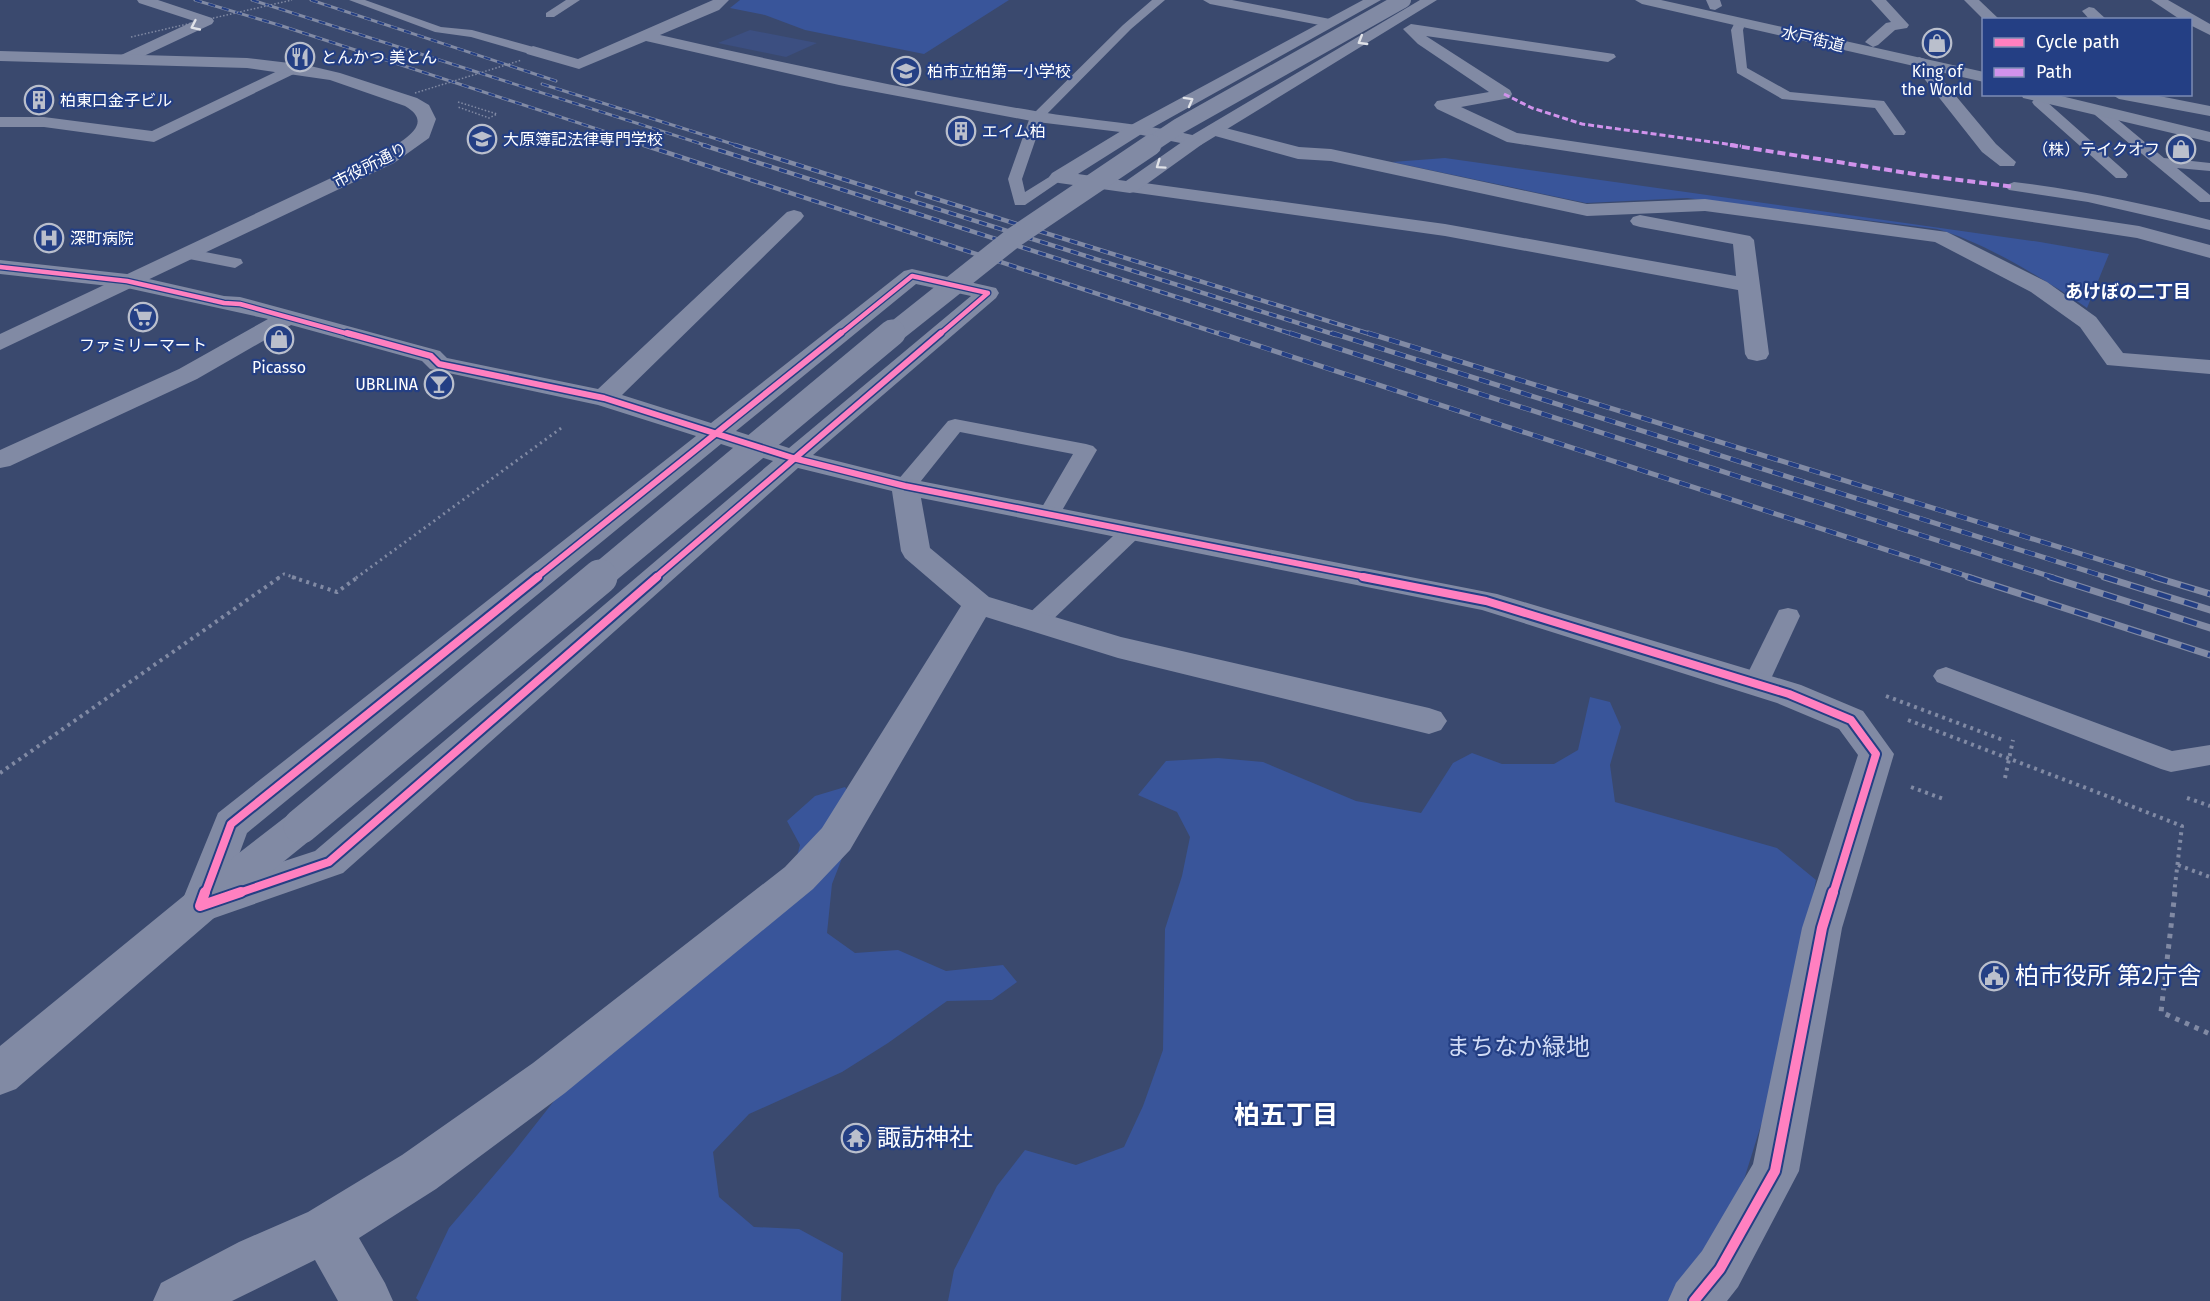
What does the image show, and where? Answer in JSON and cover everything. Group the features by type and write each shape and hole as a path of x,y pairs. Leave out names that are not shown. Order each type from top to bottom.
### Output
{"highway":[{"name":"水戸街道","path":"1642,0 1982,77"},
{"name":"水戸街道","path":"1688,0 1714,3 1982,67"},
{"path":"1953,70 1982,82"},
{"path":"2036,96 2210,118"},
{"path":"2071,96 2210,128"},
{"path":"2130,96 2210,111"},
{"path":"2102,103 2210,137"}],"street":[{"path":"125,59 207,21 144,0"},
{"path":"564,72 642,36 714,7 722,0"},
{"path":"1210,0 1330,23"},
{"path":"1059,177 1137,129 1374,0"},
{"path":"0,1074 902,324 1013,238 1179,126 1403,0"},
{"path":"1130,187 1196,141 1430,0"},
{"path":"1874,42 1891,26 1902,25 1878,0"},
{"path":"1971,0 1991,18"},
{"path":"2158,0 2189,18"},
{"path":"2192,20 2210,30"},
{"path":"1390,24 1411,29 1608,57"},
{"path":"1411,29 1423,41 1504,94 1443,105 1513,138 2139,232 2210,252"},
{"path":"642,36 839,80 1037,117 1137,129 1196,141"},
{"path":"528,55 579,64"},
{"name":"市役所通り","path":"0,343 127,280 387,159 423,134 428,119 423,109 411,102 334,76 294,68 247,63 4,57"},
{"path":"1919,62 1989,148 2007,162"},
{"path":"0,122 44,122 154,137 294,68"},
{"path":"1214,130 1298,153 1331,155 1587,210 1705,205 1940,236 2038,287 2088,322 2116,360 2210,367"},
{"path":"1059,177 1251,206 1442,230 1549,247 1748,285"},
{"path":"1608,209 1627,219 1743,240 1756,354"},
{"path":"604,398 794,216"},
{"path":"0,267 127,280 224,303 240,304 431,356 439,363 604,398 793,458 905,486 1486,601 1756,683 1851,720 1876,754 1822,928 1775,1171 1720,1269 1694,1301"},
{"path":"912,276 988,293 793,458 329,862 200,906 231,824 912,276"},
{"path":"0,460 188,374 288,317"},
{"path":"905,486 916,551 978,604 1118,647 1429,721"},
{"path":"179,1301 257,1260 326,1230 419,1172 549,1078 799,878 836,839 978,604"},
{"path":"326,1230 367,1301"}],"lane":[{"path":"355,0 439,30 472,33 528,55"},
{"path":"550,15 574,0"},
{"path":"1059,177 1020,202 1015,179 1037,117 1127,27 1159,0"},
{"path":"1740,22 1737,30 1741,70 1787,96 1879,104 1899,132"},
{"path":"2036,96 2039,102 2121,175"},
{"path":"2102,103 2162,162 2205,199"},
{"path":"2162,162 2210,166"},
{"path":"2014,187 2040,189 2210,225"},
{"path":"185,253 235,263"},
{"path":"905,486 956,425 1086,450 1049,514"},
{"path":"1035,622 1132,531"},
{"path":"1756,683 1788,616"},
{"path":"1946,676 2171,762 2210,754"}],"path":[{"path":"131,37 292,0"},
{"path":"415,93 528,55"},
{"path":"0,772 284,574 337,592 604,398"},
{"path":"1877,693 2012,743"},
{"path":"1908,720 2181,826 2161,1012 2210,1034"},
{"path":"1910,786 1946,800"},
{"path":"2178,865 2210,877"}],"green space":[{"path":"740,0 1009,0 924,54 805,30 765,15 730,8"},
{"path":"1445,158 2040,242 2109,254 2087,308 1994,252 1937,229 1687,198 1586,203 1392,162"},
{"name":"まちなか緑地","path":"1590,697 1610,702 1621,727 1610,765 1615,802 1777,848 1816,880 1773,1104 1761,1125 1732,1218 1682,1301 948,1301 954,1270 997,1186 1025,1150 1076,1165 1124,1147 1143,1106 1163,1050 1165,929 1182,876 1190,837 1177,812 1138,795 1166,761 1218,758 1263,762 1356,801 1421,813 1453,763 1472,753 1502,764 1554,764 1578,750"},
{"path":"845,787 857,804 846,848 832,884 827,933 855,953 898,950 946,971 1003,965 1017,982 992,1000 947,1001 842,1072 749,1114 713,1152 719,1197 754,1227 799,1229 843,1253 841,1301 419,1301 416,1298 449,1228 513,1153 576,1073 786,898 800,845 787,821 815,796"}],"shaded area":[{"path":"750,30 817,43 786,57 718,43"}],"railway":[{"path":"195,0 282,26 649,146"},
{"path":"252,0 708,146"},
{"path":"311,0 556,81"},
{"path":"542,84 739,146"},
{"path":"644,145 1223,335"},
{"path":"703,145 1295,335"},
{"path":"735,145 1336,335"},
{"path":"917,193 1373,335"},
{"path":"1219,333 1973,578"},
{"path":"1290,333 2055,578"},
{"path":"1332,333 2109,578"},
{"path":"1368,333 2159,578"},
{"path":"1968,577 2210,655"},
{"path":"2050,577 2210,628"},
{"path":"2104,577 2210,610"},
{"path":"2154,577 2210,594"}],"marked path":[{"path":"1504,94 1532,108 1582,124 2014,187"}],"cycle path":[{"path":"0,267 127,281 224,303 240,304 431,356 439,364 604,398 793,458 905,486 1486,601 1789,694 1851,720 1876,754 1822,928 1775,1171 1720,1269 1694,1301"},
{"path":"912,276 988,293 793,458 329,862 200,906 231,824 912,276"}],"place":[{"name":"King of the World","path":"1937,43"},
{"name":"とんかつ 美とん","path":"300,57"},
{"name":"柏市立柏第一小学校","path":"906,71"},
{"name":"柏東口金子ビル","path":"39,100"},
{"name":"エイム柏","path":"961,131"},
{"name":"大原簿記法律専門学校","path":"482,139"},
{"name":"（株）テイクオフ","path":"2181,149"},
{"name":"深町病院","path":"49,238"},
{"name":"ファミリーマート","path":"143,317"},
{"name":"Picasso","path":"279,339"},
{"name":"UBRLINA","path":"439,384"},
{"name":"柏市役所 第2庁舎","path":"1994,976"},
{"name":"諏訪神社","path":"856,1138"}],"district":[{"name":"あけぼの二丁目","path":"2128,292"},
{"name":"柏五丁目","path":"1286,1115"}]}
